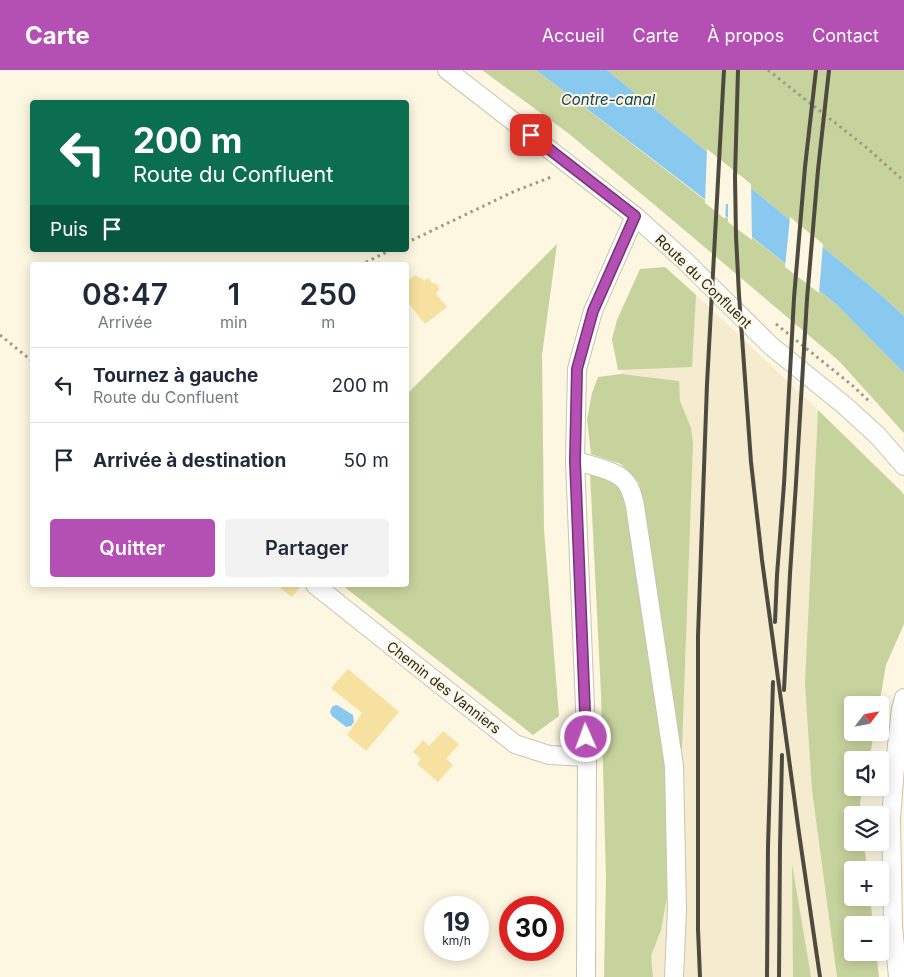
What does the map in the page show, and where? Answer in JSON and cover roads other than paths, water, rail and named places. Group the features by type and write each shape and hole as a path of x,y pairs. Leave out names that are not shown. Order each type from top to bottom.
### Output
{"street":[{"name":"Route du Confluent","path":"447,70 635,216 685,261 771,346 844,405 878,436 904,466"},
{"path":"586,977 586,757 575,461 577,369 593,311 635,216"},
{"path":"575,461 608,470 624,479 631,492 635,506 674,766 677,910 674,977"},
{"name":"Chemin des Vanniers","path":"318,587 516,744 549,755 586,757"},
{"path":"898,977 893,926 891,819 896,754 904,698"}],"water":[{"name":"Contre-canal","path":"536,70 607,70 880,294 904,316 904,373 836,304 697,193"},
{"path":"337,705 353,715 354,722 351,726 346,727 332,716 331,709"}],"railway":[{"path":"700,977 698,929 698,636 707,384 724,70"},
{"path":"738,70 735,177 736,236 751,462 762,560 820,977"},
{"path":"775,622 794,298 805,167 816,70"},
{"path":"784,690 807,299 829,70"},
{"path":"767,977 768,846 773,682"},
{"path":"779,977 782,755"}]}
